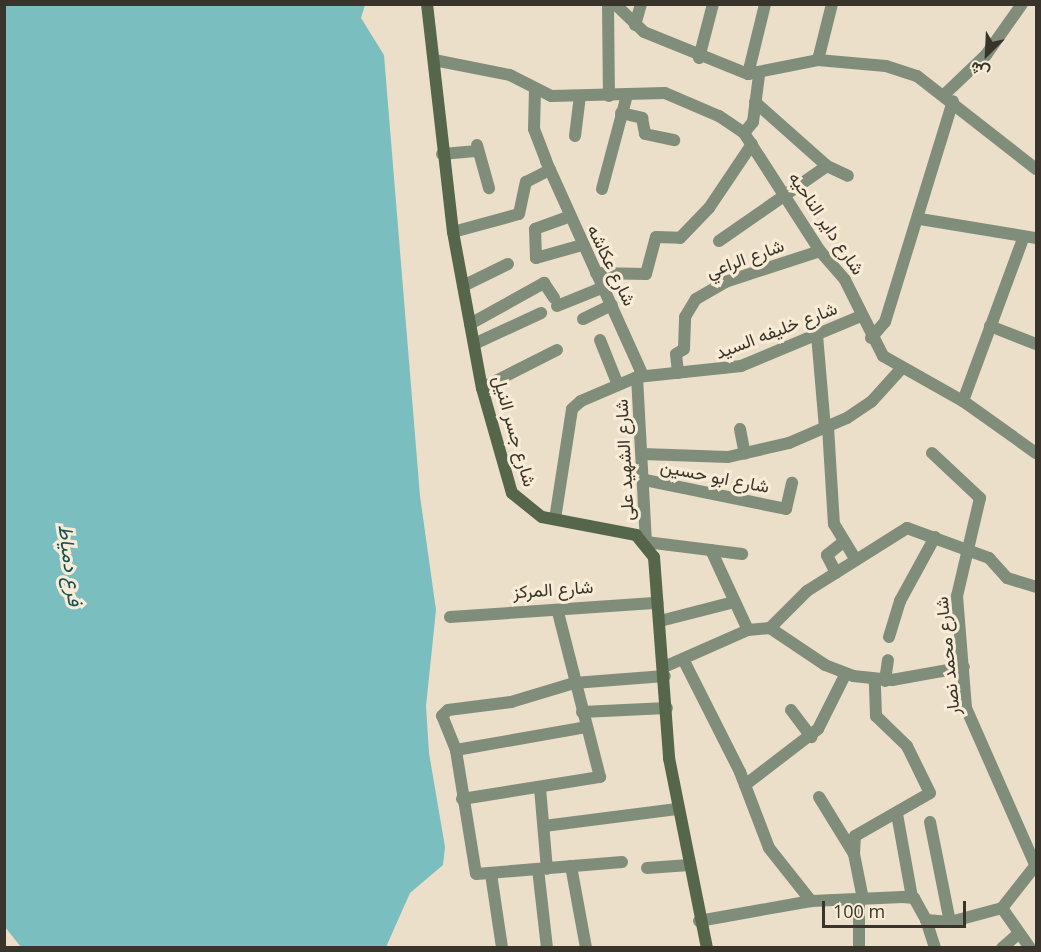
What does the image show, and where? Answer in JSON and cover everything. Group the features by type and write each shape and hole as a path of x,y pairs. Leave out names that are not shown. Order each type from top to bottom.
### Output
{"street":[{"name":"شارع جسر النيل","path":"427,4 442,154 453,232 482,388 512,493 530,512 622,531 646,542"},
{"path":"608,4 609,96"},
{"path":"615,4 635,25 699,58 754,75 790,62 818,60 886,66 924,79 1036,169"},
{"path":"635,25 641,4"},
{"path":"699,58 713,4"},
{"path":"744,133 753,122 754,75 765,4"},
{"path":"818,60 832,4"},
{"path":"871,338 885,322 920,219 927,178 949,98 986,55 1022,4"},
{"name":"شارع داير الناحيه","path":"434,60 510,75 551,96 670,94 744,133 820,251 848,285 871,338 901,369 963,401 1036,453"},
{"name":"شارع عكاشه","path":"535,89 534,129 550,170 565,195 568,217 604,287 640,376"},
{"path":"602,189 627,95"},
{"path":"575,136 580,96"},
{"path":"755,102 827,166 848,176"},
{"path":"621,113 642,118 645,135 674,140"},
{"path":"596,273 645,273 656,237 681,238 709,208 752,144"},
{"path":"442,154 477,148 489,188"},
{"path":"720,241 787,198 827,166"},
{"path":"453,232 519,214 526,182 550,170"},
{"path":"568,217 535,230 536,258 582,245"},
{"path":"920,219 1023,239 1036,238"},
{"path":"963,401 1023,239"},
{"name":"شارع الراعي","path":"678,373 676,354 684,349 685,317 696,299 725,282 820,251"},
{"path":"463,286 508,264"},
{"path":"470,324 544,283 556,302 604,287"},
{"path":"583,319 612,305"},
{"path":"474,344 541,313"},
{"name":"شارع خليفه السيد","path":"555,519 572,409 640,376 741,366 861,316"},
{"path":"990,326 1036,344"},
{"path":"817,335 834,524 842,543 855,560"},
{"path":"600,340 618,385"},
{"path":"482,388 557,350"},
{"path":"643,454 699,459 745,454 826,428 872,401 901,369"},
{"name":"شارع الشهيد على","path":"640,376 646,542"},
{"path":"741,429 745,454"},
{"name":"شارع محمد نصار","path":"932,453 980,498 957,596 971,722 1036,866"},
{"name":"شارع ابو حسين","path":"645,480 786,509 792,483"},
{"path":"770,628 784,609 904,529 935,537 989,558 1006,578 1036,587"},
{"path":"889,637 900,601 935,537"},
{"path":"646,542 742,554"},
{"path":"646,542 654,557 677,809 686,864 706,948"},
{"path":"836,573 827,555 842,543"},
{"path":"711,550 748,630"},
{"path":"660,621 734,602"},
{"name":"شارع المركز","path":"450,618 554,606 658,603"},
{"path":"462,799 596,780 600,771 574,682 558,612"},
{"path":"622,862 490,874 472,869 456,750 442,720 446,711 511,702 574,682 665,672 682,658 748,630 770,628 845,675 880,680 964,667"},
{"path":"682,658 745,785 769,848 811,901"},
{"path":"859,948 861,899 854,854 855,836 897,814 930,790 907,746 876,717 880,680 888,660"},
{"path":"745,785 811,736 845,675"},
{"path":"582,712 667,708"},
{"path":"791,710 811,736"},
{"path":"456,750 586,727"},
{"path":"540,788 546,948"},
{"path":"819,797 854,854"},
{"path":"543,826 677,809"},
{"path":"897,814 912,897 926,920 935,948"},
{"path":"930,822 950,922"},
{"path":"647,868 686,864"},
{"path":"571,866 586,948"},
{"path":"926,920 950,922 1002,908 1036,866"},
{"path":"490,874 502,948"},
{"path":"699,921 811,901 912,897"},
{"path":"1002,908 1017,935 1030,948"},
{"path":"1002,948 1017,935"}],"water":[{"name":"فرع دمياط","path":"4,5 365,5 361,18 384,55 420,496 436,610 426,706 429,753 445,847 443,865 410,893 386,947 21,947 5,927"}]}
